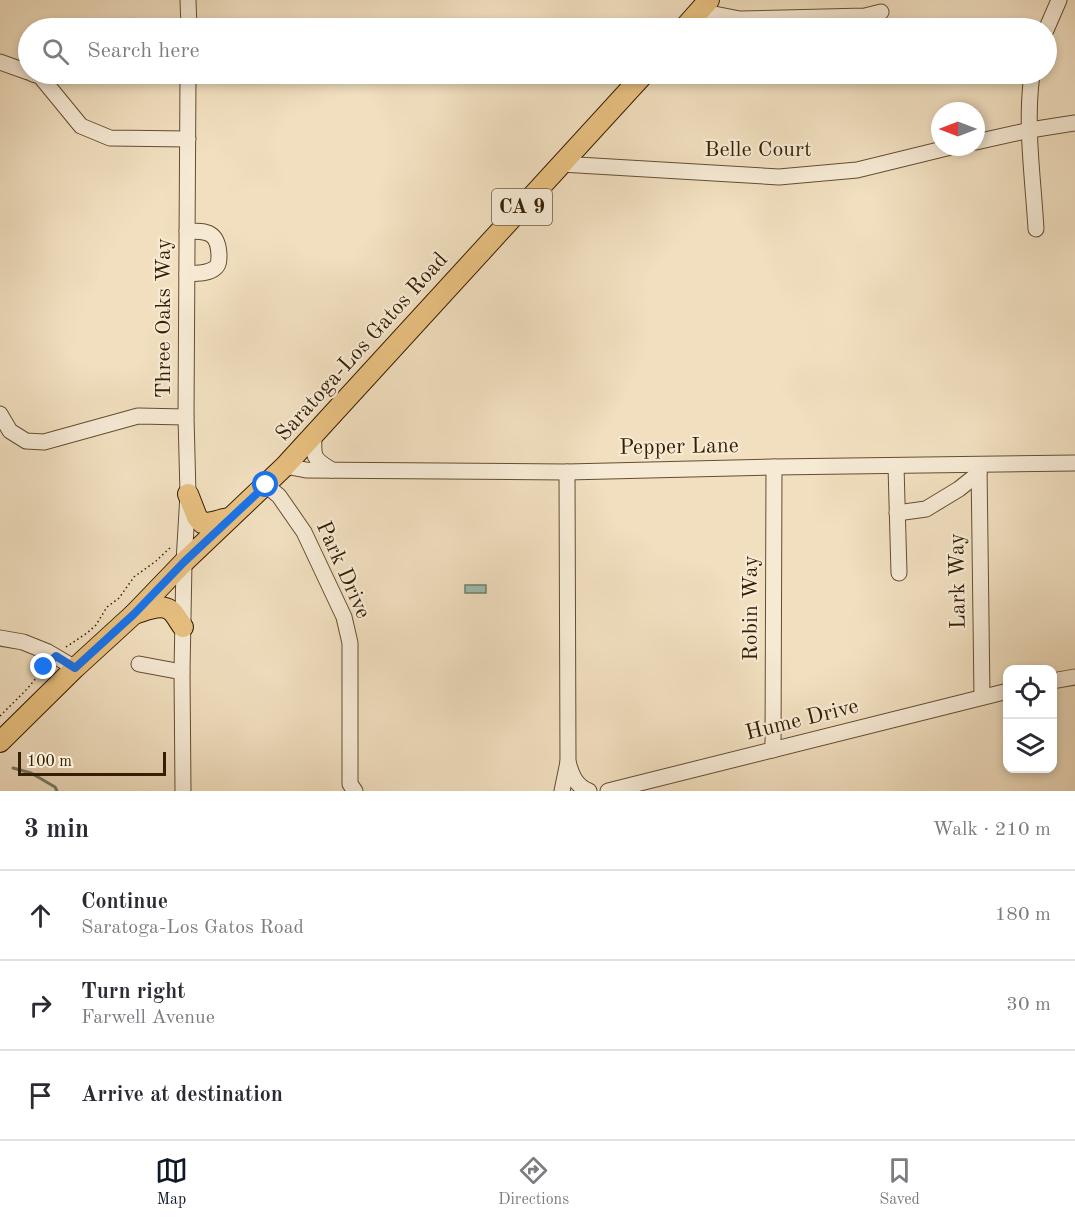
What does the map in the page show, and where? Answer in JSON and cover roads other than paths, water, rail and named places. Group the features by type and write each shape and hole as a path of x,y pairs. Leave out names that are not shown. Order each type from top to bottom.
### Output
{"main road":[{"path":"693,18 704,5"},
{"name":"Saratoga-Los Gatos Road","path":"0,742 285,466 635,84"},
{"path":"188,494 197,518 202,523 232,517"},
{"path":"134,614 154,608 171,610 183,627"}],"street":[{"path":"188,0 189,18"},
{"path":"1052,18 1059,0"},
{"path":"704,5 737,18"},
{"path":"782,18 865,16 881,12"},
{"path":"0,62 18,68"},
{"path":"47,84 81,126 110,138 188,139"},
{"name":"Three Oaks Way","path":"183,791 182,672 188,494 186,417 188,84"},
{"path":"1031,84 1030,130 1036,229"},
{"path":"985,140 1075,123"},
{"name":"Belle Court","path":"561,164 779,177 857,170 931,152"},
{"path":"187,231 209,233 213,236 218,243 219,263 215,269 187,274"},
{"path":"0,414 10,431 26,441 45,442 138,416 186,417"},
{"path":"314,435 313,452 319,462 332,471"},
{"name":"Pepper Lane","path":"285,466 332,471 567,472 896,466 980,469 1075,463"},
{"path":"896,466 899,573"},
{"name":"Robin Way","path":"773,750 774,467"},
{"path":"897,513 926,508 959,489 980,469"},
{"name":"Lark Way","path":"980,469 982,697"},
{"path":"562,791 568,762 567,472"},
{"name":"Park Drive","path":"266,485 279,496 304,532 344,617 350,643 350,784 355,791"},
{"path":"0,638 23,642 56,656 75,668"},
{"path":"139,664 182,672"},
{"path":"1057,680 1075,677"},
{"name":"Hume Drive","path":"608,791 1003,692"},
{"path":"568,762 572,776 581,788 589,791"}],"waterway":[{"path":"13,768 31,773 55,787 57,791"}]}
